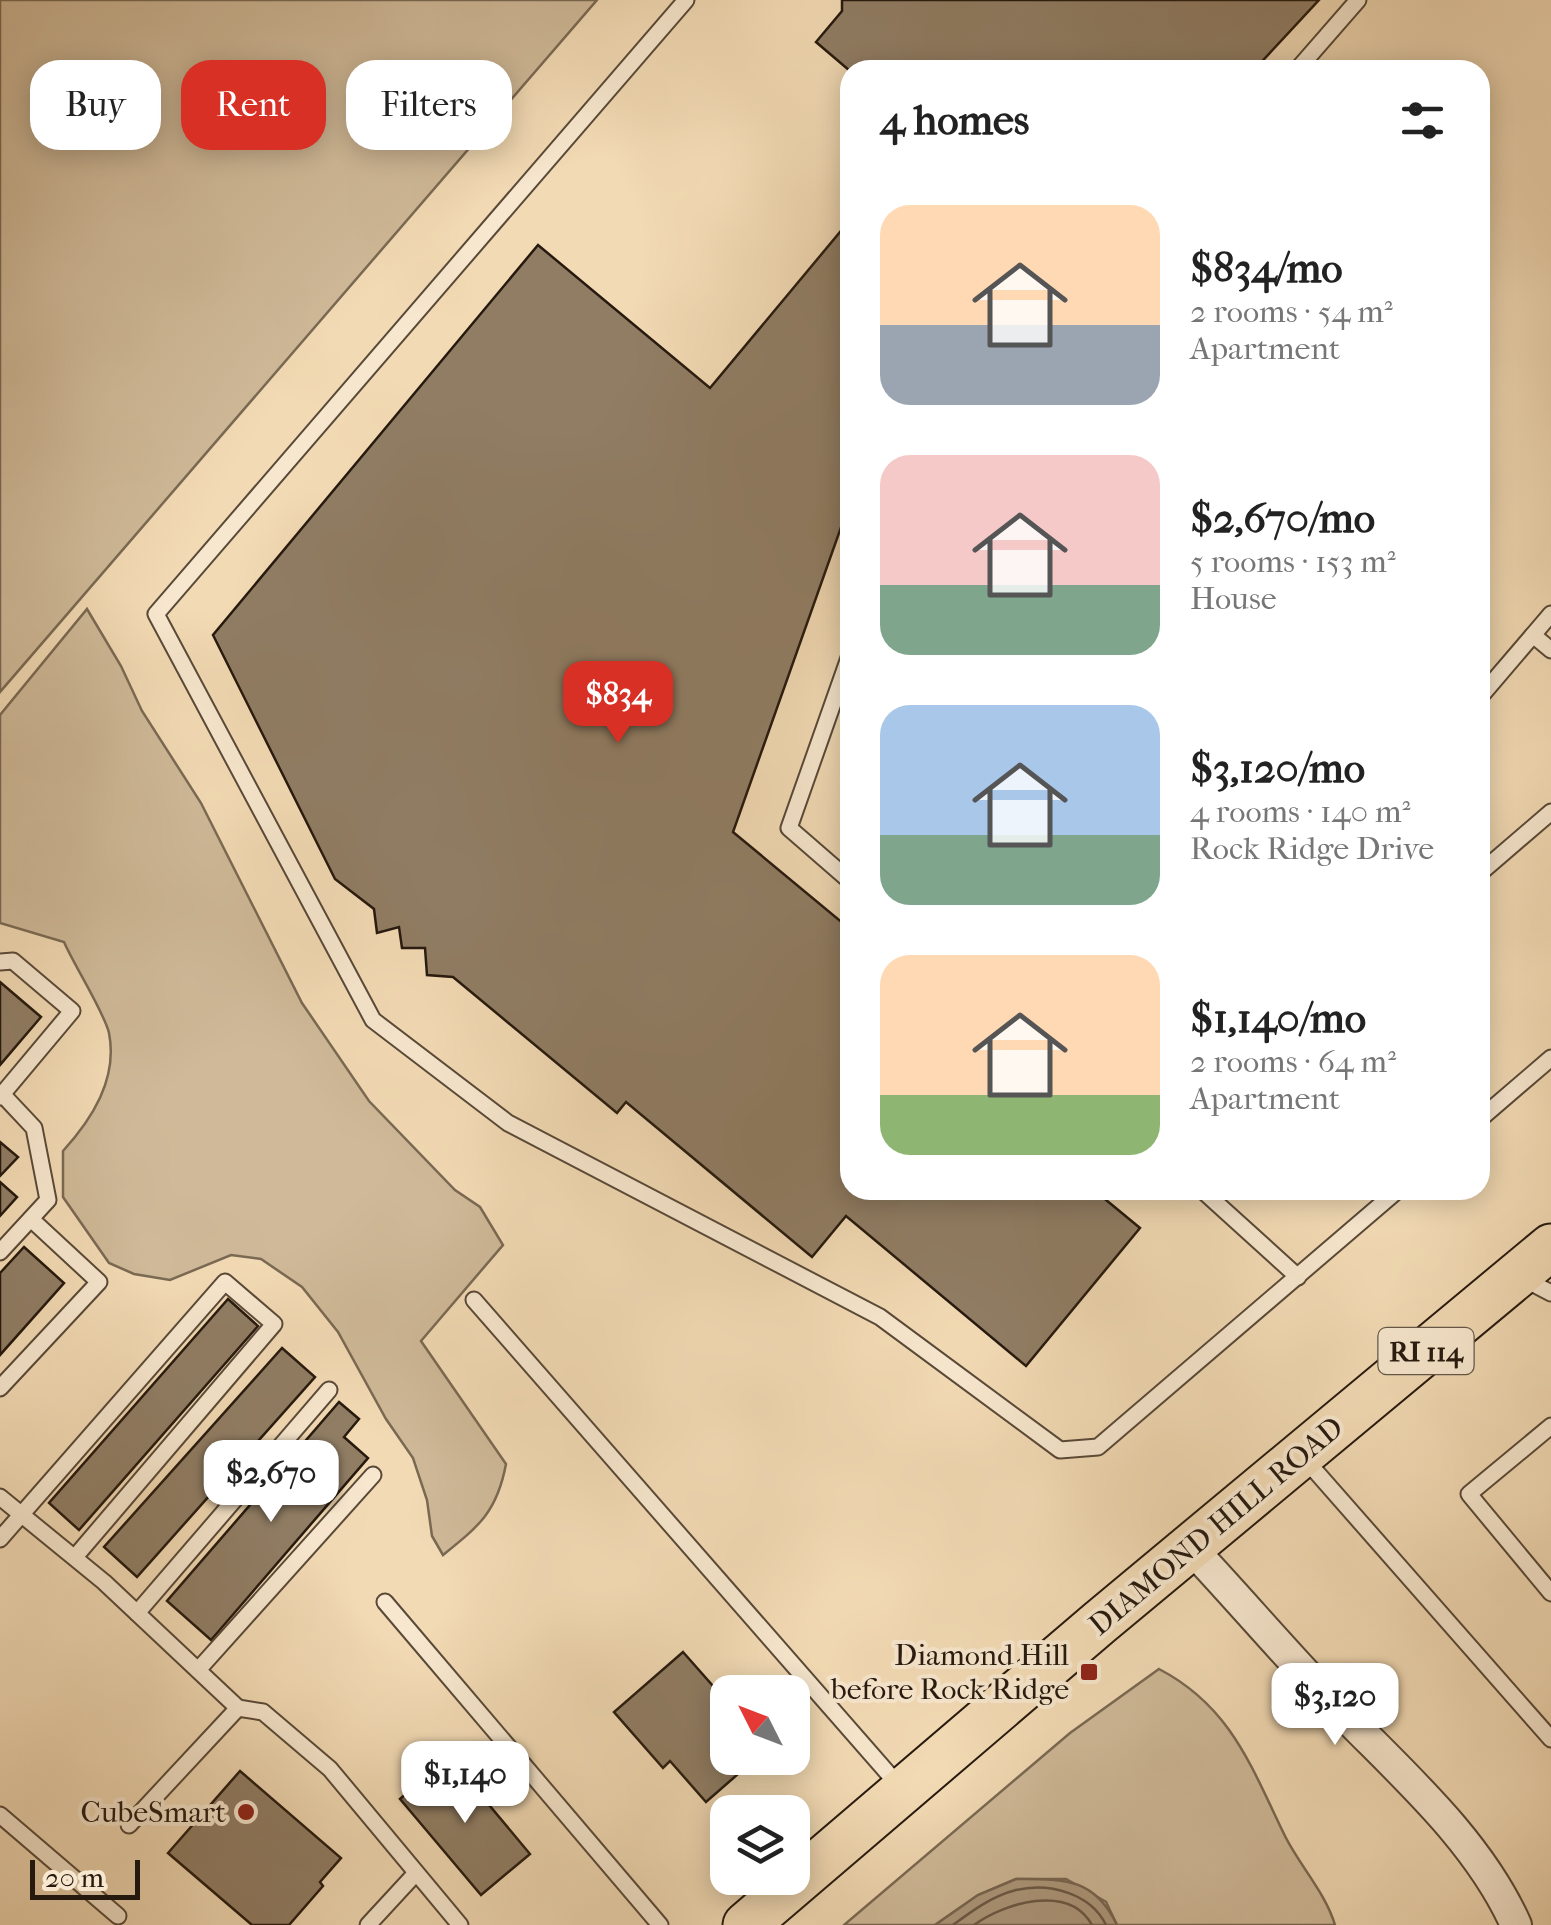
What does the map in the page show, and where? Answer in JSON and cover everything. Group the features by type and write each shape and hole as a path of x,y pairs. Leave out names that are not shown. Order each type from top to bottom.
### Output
{"main road":[{"name":"DIAMOND HILL ROAD","path":"746,1925 1302,1455 1540,1272"}],"street":[{"path":"1191,1548 1440,1814 1509,1909 1516,1925"}],"lane":[{"path":"686,0 156,614 373,1020 508,1122 880,1318 1060,1450 1098,1446 1387,1200"},
{"path":"1306,60 1358,0"},
{"path":"1490,684 1551,614"},
{"path":"1533,635 1551,650"},
{"path":"840,682 788,828 840,872"},
{"path":"1490,864 1551,812"},
{"path":"0,962 14,961 72,1010 1,1095 34,1128 48,1200 0,1252"},
{"path":"1490,1110 1551,1058"},
{"path":"1213,1200 1298,1277"},
{"path":"0,1388 99,1282 31,1218"},
{"path":"0,1539 224,1282 274,1324 75,1557"},
{"path":"474,1300 903,1790"},
{"path":"137,1612 329,1390"},
{"path":"1551,1426 1469,1494 1551,1593"},
{"path":"1302,1455 1551,1739"},
{"path":"198,1670 373,1475"},
{"path":"0,1497 75,1557 238,1708 263,1712 330,1769 460,1925"},
{"path":"385,1602 660,1925"},
{"path":"129,1825 238,1708"},
{"path":"0,1815 118,1916"},
{"path":"368,1925 416,1874"}],"shaded area":[{"path":"0,0 597,0 512,99 512,60 346,60 346,150 468,150 0,692"},
{"path":"87,609 142,711 201,803 302,1003 369,1101 455,1190 480,1207 503,1245 421,1341 506,1464 485,1517 443,1555 432,1536 427,1500 413,1458 386,1419 338,1332 302,1287 261,1259 231,1255 170,1280 134,1274 109,1263 63,1197 63,1151 93,1112 106,1082 111,1050 109,1033 64,942 0,923 0,715"},
{"path":"1159,1669 1205,1702 1237,1742 1335,1925 1117,1925 1106,1902 1066,1879 1016,1879 978,1895 935,1925 844,1925 1070,1733"}],"water":[{"path":"1016,1879 1063,1881 1087,1889 1108,1909 1117,1925 935,1925 978,1895"}],"building":[{"path":"842,0 1319,0 1263,60 840,62 816,42 842,11"},
{"path":"840,232 840,530 733,832 840,921 840,1200 1106,1200 1140,1228 1026,1366 846,1216 812,1257 626,1102 617,1113 453,977 427,975 425,948 402,948 399,927 377,933 374,909 335,879 213,635 538,245 710,388"},
{"path":"0,982 41,1017 0,1065"},
{"path":"0,1142 18,1157 0,1176"},
{"path":"0,1182 17,1197 0,1216"},
{"path":"24,1247 64,1283 0,1355 0,1273"},
{"path":"228,1299 258,1326 79,1530 49,1503"},
{"path":"282,1348 315,1377 137,1577 104,1547"},
{"path":"339,1402 359,1419 344,1437 368,1458 211,1640 167,1601"},
{"path":"683,1652 710,1683 710,1775 737,1775 706,1802 670,1761 663,1768 614,1712"},
{"path":"449,1757 530,1854 481,1895 400,1799"},
{"name":"CubeSmart","path":"240,1771 341,1858 289,1925 252,1925 168,1853"}],"place":[{"name":"Diamond Hill before Rock Ridge","path":"1089,1672"},
{"name":"CubeSmart","path":"246,1812"}]}
